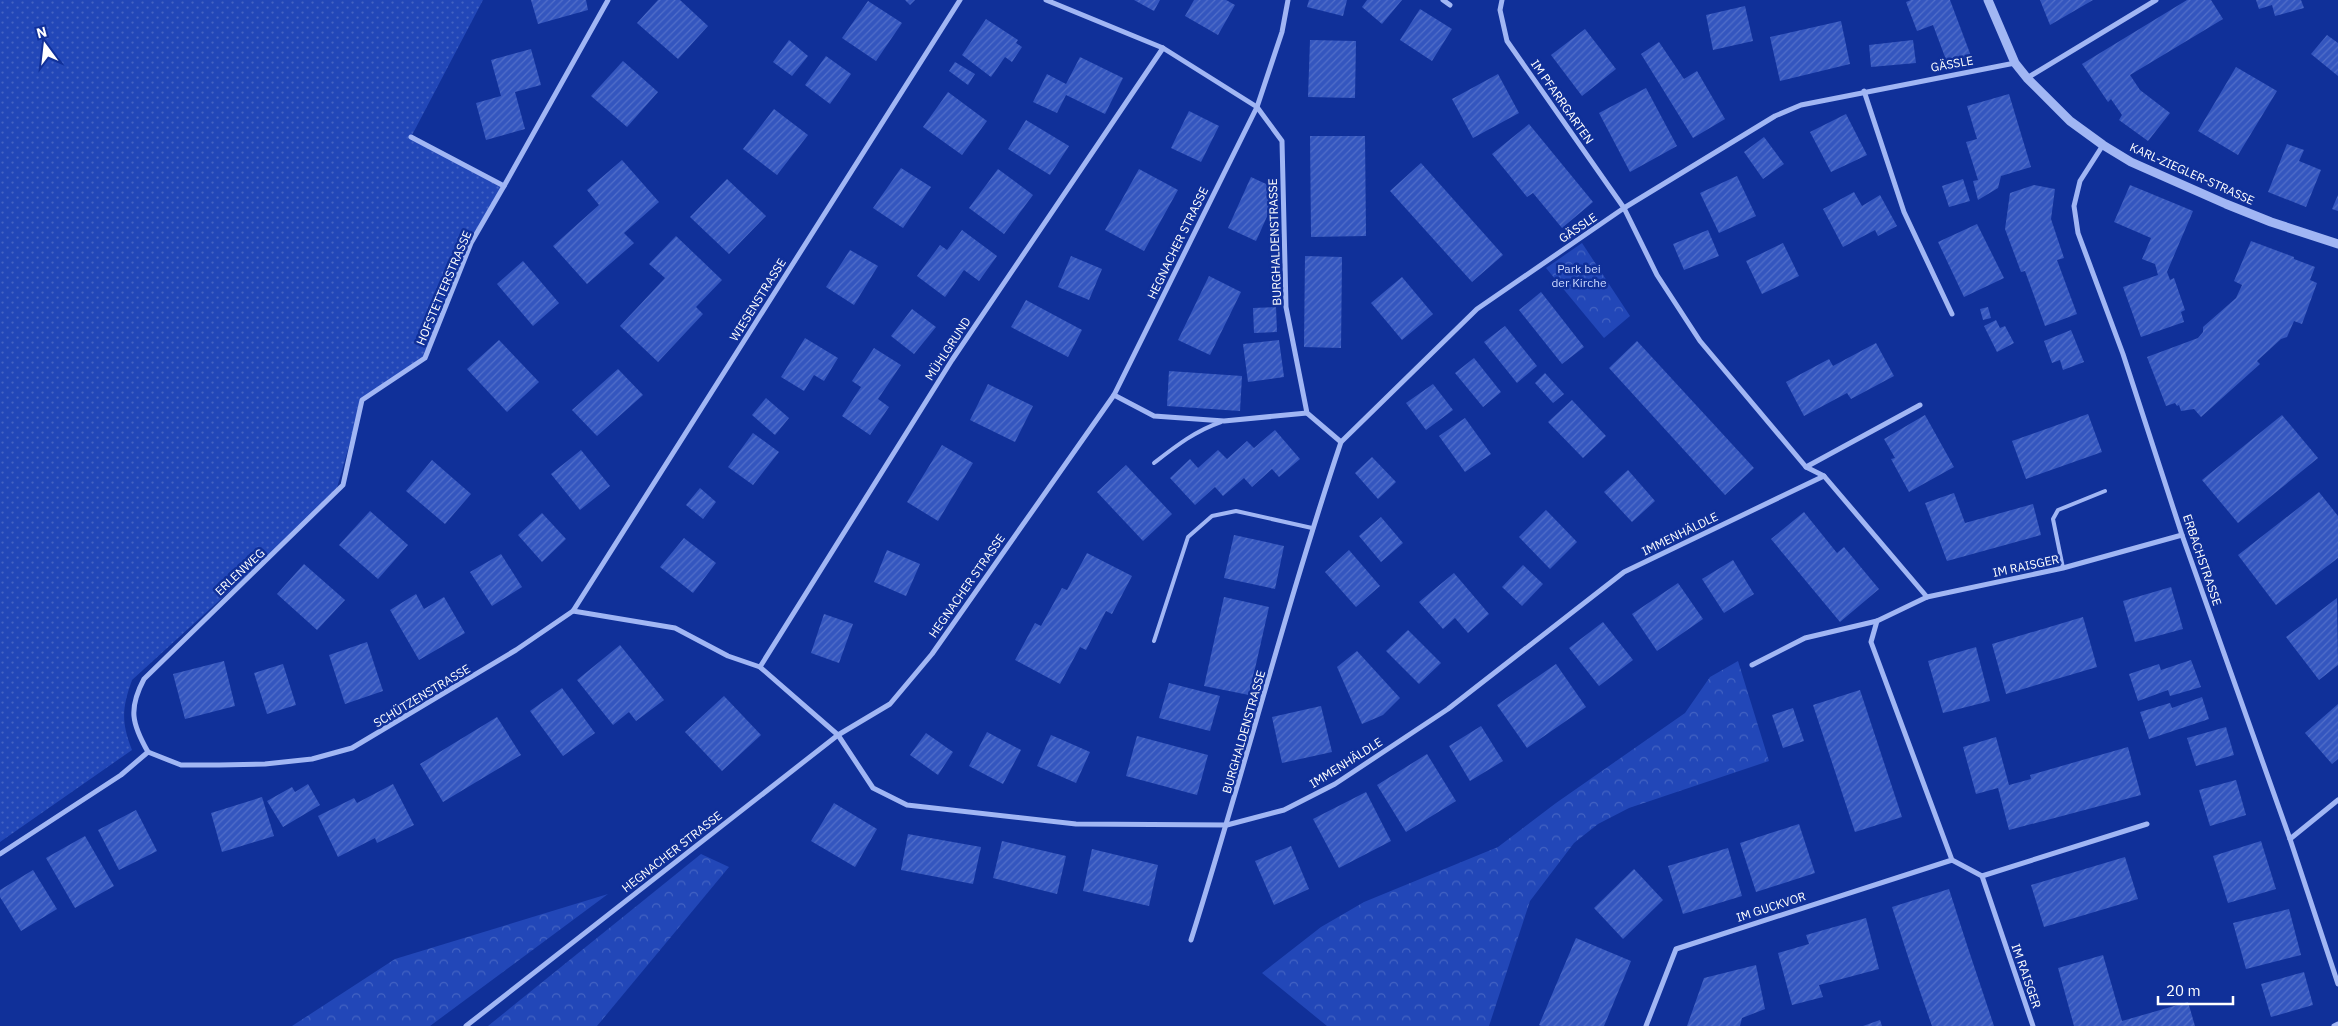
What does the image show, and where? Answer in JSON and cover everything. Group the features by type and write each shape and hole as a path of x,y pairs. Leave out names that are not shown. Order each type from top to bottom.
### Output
{"street":[{"name":"HOFSTETTERSTRASSE","path":"362,400 425,358 472,243 608,0"},
{"name":"WIESENSTRASSE","path":"573,611 960,0"},
{"path":"1046,0 1163,48 1257,107"},
{"name":"HEGNACHER STRASSE","path":"466,1026 838,735 890,704 932,654 1114,395 1257,107 1282,32 1288,0"},
{"path":"1444,0 1450,6"},
{"name":"IM PFARRGARTEN","path":"1502,0 1500,10 1507,41 1624,208"},
{"name":"KARL-ZIEGLER-STRASSE","path":"1988,0 2015,63 2027,78 2070,121 2103,145 2131,162 2226,204 2271,222 2338,244"},
{"path":"2027,78 2156,0"},
{"name":"MÜHLGRUND","path":"760,667 952,360 1163,48"},
{"name":"GÄSSLE","path":"1341,442 1477,309 1624,208 1775,116 1801,105 1864,91 2015,63"},
{"path":"1864,91 1904,212 1952,314"},
{"name":"BURGHALDENSTRASSE","path":"1257,107 1282,140 1286,308 1307,413"},
{"path":"411,137 504,186"},
{"name":"ERBACHSTRASSE","path":"2103,145 2080,181 2074,206 2078,233 2123,354 2182,535 2290,838 2338,984"},
{"path":"1624,208 1657,275 1700,341 1806,467 1824,476 1927,597"},
{"path":"1114,395 1154,416 1224,421 1307,413 1341,442"},
{"name":"ERLENWEG","path":"148,752 135,730 134,698 144,679 343,486 362,400"},
{"path":"1806,467 1920,405"},
{"name":"BURGHALDENSTRASSE","path":"1191,940 1227,825 1312,528 1341,442"},
{"name":"IMMENHÄLDLE","path":"838,735 873,788 907,805 1076,824 1227,825 1284,810 1335,784 1448,709 1624,572 1824,476"},
{"name":"IM RAISGER","path":"1752,665 1805,638 1877,620 1927,597 2064,568 2182,535"},
{"path":"573,611 675,628 728,656 760,667 838,735"},
{"name":"SCHÜTZENSTRASSE","path":"148,752 181,765 219,765 265,764 312,759 352,748 516,650 573,611"},
{"path":"1877,620 1871,642 1952,860 1982,876 2147,824"},
{"path":"0,854 121,775 148,752"},
{"path":"2290,838 2338,800"},
{"name":"IM GUCKVOR","path":"1646,1026 1676,949 1952,860"},
{"name":"IM RAISGER","path":"1982,876 2033,1026"},
{"path":"2334,1026 2338,1024"}],"lane":[{"path":"1154,463 1184,439 1202,429 1224,421"},
{"path":"2064,568 2053,519 2058,510 2105,491"},
{"path":"1154,640 1188,537 1212,516 1236,511 1312,528"}],"green space":[{"path":"0,0 483,0 411,137 504,186 471,243 425,358 362,400 335,495 132,680 126,699 124,715 126,731 132,750 0,842"},
{"name":"Park bei der Kirche","path":"1582,243 1630,316 1604,338 1546,268"},
{"path":"1738,661 1769,761 1629,808 1598,824 1574,843 1530,901 1489,1026 1327,1026 1262,973 1321,927 1364,902 1498,847 1556,803 1685,713 1710,677"},
{"path":"701,854 729,867 597,1026 488,1026"},
{"path":"608,894 430,1026 292,1026 395,959"}],"building":[{"path":"531,0 586,0 588,10 538,24"},
{"path":"658,0 680,0 708,26 678,59 637,23"},
{"path":"905,0 915,0 910,5"},
{"path":"1134,0 1160,0 1154,11"},
{"path":"1194,0 1226,0 1235,5 1218,35 1185,16"},
{"path":"1309,0 1347,0 1343,16 1307,7"},
{"path":"1367,0 1402,0 1382,24 1362,7"},
{"path":"1911,0 1950,0 1971,56 1948,65 1933,25 1917,31 1906,2"},
{"path":"2040,0 2093,0 2050,25"},
{"path":"2187,0 2211,0 2223,19 2130,75 2140,90 2170,113 2148,141 2119,120 2122,115 2111,99 2108,102 2082,64"},
{"path":"2256,0 2301,0 2304,8 2275,16 2272,5 2259,9"},
{"path":"868,1 902,23 876,61 842,38"},
{"path":"1745,6 1753,41 1713,50 1706,15"},
{"path":"1420,9 1452,29 1432,61 1400,40"},
{"path":"986,19 1018,40 1016,43 1022,47 1012,62 1005,57 991,77 962,55"},
{"path":"1841,21 1850,64 1780,81 1770,37"},
{"path":"1585,29 1616,69 1582,96 1551,55"},
{"path":"2327,35 2338,43 2338,76 2311,54"},
{"path":"789,40 808,56 792,76 773,62"},
{"path":"1310,40 1356,41 1355,98 1308,97"},
{"path":"1913,40 1916,63 1871,67 1869,45"},
{"path":"1659,42 1684,79 1697,71 1725,119 1693,138 1641,54"},
{"path":"531,49 541,85 515,92 525,129 486,140 476,103 501,96 491,60"},
{"path":"826,56 851,74 830,104 805,85"},
{"path":"1080,57 1123,78 1105,114 1066,95 1057,113 1033,102 1047,74 1066,84"},
{"path":"623,61 658,92 627,127 591,96"},
{"path":"955,62 975,74 968,85 949,71"},
{"path":"2236,67 2277,91 2238,155 2198,131"},
{"path":"1498,74 1519,113 1473,138 1452,99"},
{"path":"1646,88 1677,146 1630,172 1599,113"},
{"path":"948,92 987,121 962,155 923,127"},
{"path":"2009,94 2031,167 2001,176 1998,188 1978,200 1973,181 1978,180 1966,142 1977,139 1967,106"},
{"path":"774,109 808,135 777,175 743,149"},
{"path":"1189,111 1219,126 1201,162 1171,148"},
{"path":"1846,114 1867,155 1831,172 1810,132"},
{"path":"1026,120 1069,146 1050,175 1008,149"},
{"path":"1529,124 1593,202 1562,228 1533,193 1527,197 1492,154"},
{"path":"1310,136 1365,136 1366,236 1311,237"},
{"path":"1764,137 1784,164 1763,179 1744,152"},
{"path":"2287,144 2304,150 2299,161 2321,170 2306,207 2268,192"},
{"path":"622,160 659,202 624,233 634,243 587,284 553,246 599,205 587,190"},
{"path":"1421,163 1503,255 1472,282 1390,191"},
{"path":"901,168 931,187 903,228 873,208"},
{"path":"998,169 1033,195 1004,234 969,208"},
{"path":"1139,169 1178,190 1144,251 1105,230"},
{"path":"1737,176 1756,216 1719,233 1700,193"},
{"path":"1251,177 1279,190 1256,241 1228,228"},
{"path":"727,179 766,216 729,254 690,217"},
{"path":"1963,179 1970,201 1949,207 1942,186"},
{"path":"2034,185 2055,189 2051,219 2064,258 2057,260 2077,314 2045,326 2025,271 2021,272 2005,229 2010,193"},
{"path":"2130,185 2193,211 2167,272 2170,280 2174,278 2185,310 2181,312 2184,322 2141,337 2123,287 2158,275 2155,264 2142,259 2151,238 2114,222"},
{"path":"1854,192 1862,206 1880,195 1897,226 1878,236 1875,230 1843,247 1823,209"},
{"path":"2338,195 2338,211 2332,209"},
{"path":"1977,224 2004,278 1964,297 1938,242"},
{"path":"962,230 997,256 979,281 964,270 945,297 917,276 940,245 947,250"},
{"path":"1708,230 1719,256 1684,270 1673,244"},
{"path":"676,236 722,280 696,307 703,314 658,362 620,326 665,278 649,264"},
{"path":"2251,241 2315,267 2310,280 2317,283 2302,324 2294,321 2287,337 2281,339 2257,361 2260,364 2201,417 2194,409 2181,411 2179,405 2177,406 2175,403 2166,406 2147,357 2198,338 2203,332 2203,327 2236,298 2242,285 2234,281"},
{"path":"1783,243 1799,276 1762,294 1746,261"},
{"path":"850,250 878,266 854,305 826,287"},
{"path":"1071,256 1102,269 1089,300 1058,287"},
{"path":"1305,256 1342,257 1341,348 1304,347"},
{"path":"523,261 559,303 533,326 497,284"},
{"path":"1209,276 1241,292 1210,355 1178,340"},
{"path":"1402,277 1433,314 1402,340 1371,303"},
{"path":"1541,292 1584,347 1562,364 1519,310"},
{"path":"1026,300 1082,330 1068,357 1011,327"},
{"path":"1276,307 1277,332 1254,333 1253,308"},
{"path":"1988,307 1991,318 1983,320 1980,309"},
{"path":"912,309 936,327 914,354 891,336"},
{"path":"1996,320 2000,328 2005,326 2014,343 1997,352 1984,326"},
{"path":"1505,326 1537,366 1517,383 1484,342"},
{"path":"2071,330 2084,362 2063,370 2060,360 2052,363 2044,341"},
{"path":"805,338 838,358 824,381 814,375 804,391 781,377"},
{"path":"499,340 539,382 507,412 467,369"},
{"path":"1279,340 1284,377 1248,382 1243,344"},
{"path":"1637,341 1754,468 1725,495 1609,368"},
{"path":"1876,343 1894,376 1851,399 1847,393 1804,416 1786,382 1829,359 1833,366"},
{"path":"874,348 901,365 878,399 889,407 870,435 842,416 861,387 852,381"},
{"path":"1474,358 1501,392 1483,407 1455,373"},
{"path":"618,369 643,395 597,436 572,410"},
{"path":"1169,371 1242,376 1240,411 1167,406"},
{"path":"1545,373 1564,394 1553,403 1535,383"},
{"path":"988,384 1033,406 1015,442 970,420"},
{"path":"1433,384 1453,410 1426,430 1406,403"},
{"path":"766,398 789,418 775,435 752,415"},
{"path":"1572,400 1606,436 1583,458 1548,422"},
{"path":"2088,414 2102,452 2026,479 2012,441"},
{"path":"1925,415 1954,467 1909,492 1891,459 1895,458 1884,439"},
{"path":"2282,415 2318,458 2238,523 2202,480"},
{"path":"1465,418 1491,454 1465,472 1439,436"},
{"path":"1275,430 1300,459 1279,477 1272,469 1252,487 1244,478 1223,496 1215,487 1195,505 1170,478 1190,459 1198,468 1218,450 1227,459 1247,441 1254,448"},
{"path":"753,433 779,452 753,485 728,467"},
{"path":"942,445 973,463 938,521 907,502"},
{"path":"581,450 610,486 580,510 551,474"},
{"path":"1372,457 1396,482 1378,499 1355,473"},
{"path":"432,460 471,494 445,524 406,491"},
{"path":"1126,465 1172,514 1143,541 1097,492"},
{"path":"1628,470 1655,501 1632,522 1604,492"},
{"path":"700,488 716,502 703,519 686,505"},
{"path":"2319,492 2338,516 2338,558 2276,605 2238,555"},
{"path":"1954,493 1965,523 2033,504 2041,535 1947,561 1925,503"},
{"path":"1546,510 1577,542 1550,569 1519,537"},
{"path":"370,511 408,545 378,579 339,545"},
{"path":"1804,512 1837,553 1844,547 1879,589 1840,622 1771,539"},
{"path":"542,513 566,539 542,562 518,535"},
{"path":"1381,517 1403,543 1381,562 1359,536"},
{"path":"1234,535 1284,546 1275,589 1224,578"},
{"path":"684,538 716,563 693,593 660,567"},
{"path":"887,550 920,564 906,596 874,582"},
{"path":"1349,550 1380,586 1356,607 1325,572"},
{"path":"1087,553 1132,576 1112,614 1106,611 1086,650 1080,647 1060,684 1015,660 1035,623 1041,626 1062,588 1067,590"},
{"path":"501,554 522,587 492,606 470,572"},
{"path":"1733,560 1754,594 1724,613 1702,579"},
{"path":"304,564 345,600 317,630 277,594"},
{"path":"1523,565 1543,584 1522,606 1502,587"},
{"path":"1454,573 1489,614 1468,633 1455,618 1443,629 1419,602"},
{"path":"1678,583 1703,619 1657,651 1632,614"},
{"path":"2171,587 2183,629 2135,642 2123,601"},
{"path":"416,594 424,609 444,597 465,633 419,660 390,610"},
{"path":"1224,597 1269,607 1249,695 1204,686"},
{"path":"2337,598 2338,665 2319,680 2286,637"},
{"path":"824,614 853,624 839,663 811,653"},
{"path":"2083,617 2097,667 2006,694 1992,644"},
{"path":"1603,622 1633,660 1599,686 1569,648"},
{"path":"1408,630 1441,663 1419,684 1386,651"},
{"path":"367,642 383,691 345,704 329,655"},
{"path":"620,645 664,700 636,721 629,712 613,725 577,680"},
{"path":"1976,647 1990,701 1943,713 1928,661"},
{"path":"1357,651 1400,698 1383,715 1362,724 1337,667"},
{"path":"2191,660 2201,687 2170,696 2168,690 2138,701 2129,674 2159,664 2161,670"},
{"path":"224,661 235,706 185,719 173,674"},
{"path":"283,664 296,705 267,714 254,673"},
{"path":"1556,664 1586,707 1527,748 1497,705"},
{"path":"1169,683 1220,696 1210,731 1159,718"},
{"path":"562,688 595,733 563,756 530,711"},
{"path":"1860,690 1902,817 1855,832 1813,705"},
{"path":"724,696 761,735 722,771 685,732"},
{"path":"2202,697 2209,719 2149,739 2140,712 2170,703 2172,708"},
{"path":"2338,704 2338,759 2332,764 2305,733"},
{"path":"1321,706 1332,752 1282,763 1272,717"},
{"path":"1793,708 1804,741 1783,748 1772,715"},
{"path":"497,717 521,755 443,802 420,764"},
{"path":"1481,726 1503,761 1470,781 1449,746"},
{"path":"2226,727 2234,755 2196,766 2187,738"},
{"path":"987,732 1021,750 1003,784 969,766"},
{"path":"926,733 953,752 938,775 910,755"},
{"path":"1051,735 1090,752 1076,783 1037,766"},
{"path":"1137,736 1208,755 1197,795 1126,776"},
{"path":"1996,737 2009,785 2031,779 2030,775 2128,747 2141,795 2009,830 1998,788 1976,794 1963,747"},
{"path":"1427,754 1456,801 1406,832 1377,785"},
{"path":"2236,780 2246,815 2210,826 2199,790"},
{"path":"308,784 320,805 283,827 267,801 292,787 295,792"},
{"path":"393,784 414,825 377,843 375,838 338,857 318,816 354,798 357,803"},
{"path":"1366,792 1391,841 1339,868 1313,819"},
{"path":"262,797 274,836 222,852 211,813"},
{"path":"834,803 877,829 855,867 811,841"},
{"path":"136,810 157,851 119,870 98,830"},
{"path":"1799,824 1815,873 1756,892 1740,843"},
{"path":"908,834 981,847 973,884 901,870"},
{"path":"85,836 114,886 75,908 46,858"},
{"path":"1002,841 1066,856 1057,894 993,878"},
{"path":"2261,841 2276,889 2228,903 2213,856"},
{"path":"1291,846 1309,889 1274,905 1255,861"},
{"path":"1728,848 1742,896 1683,914 1668,866"},
{"path":"1092,849 1158,865 1149,906 1083,891"},
{"path":"2125,857 2138,899 2044,927 2031,885"},
{"path":"1634,869 1663,900 1623,939 1594,908"},
{"path":"33,870 57,909 21,931 0,897 0,890"},
{"path":"1949,889 1994,1026 1932,1026 1910,963 1892,907"},
{"path":"2289,909 2301,955 2246,969 2233,923"},
{"path":"1866,918 1879,969 1819,985 1823,997 1792,1005 1778,953 1809,944 1806,935"},
{"path":"1576,938 1631,961 1604,1026 1541,1026 1539,1025"},
{"path":"2103,955 2122,1021 2188,1002 2195,1026 2074,1026 2058,968"},
{"path":"1756,965 1765,1009 1742,1018 1740,1026 1687,1026 1704,978"},
{"path":"2304,972 2313,1005 2271,1017 2261,984"},
{"path":"1880,1020 1882,1026 1863,1026"}]}
